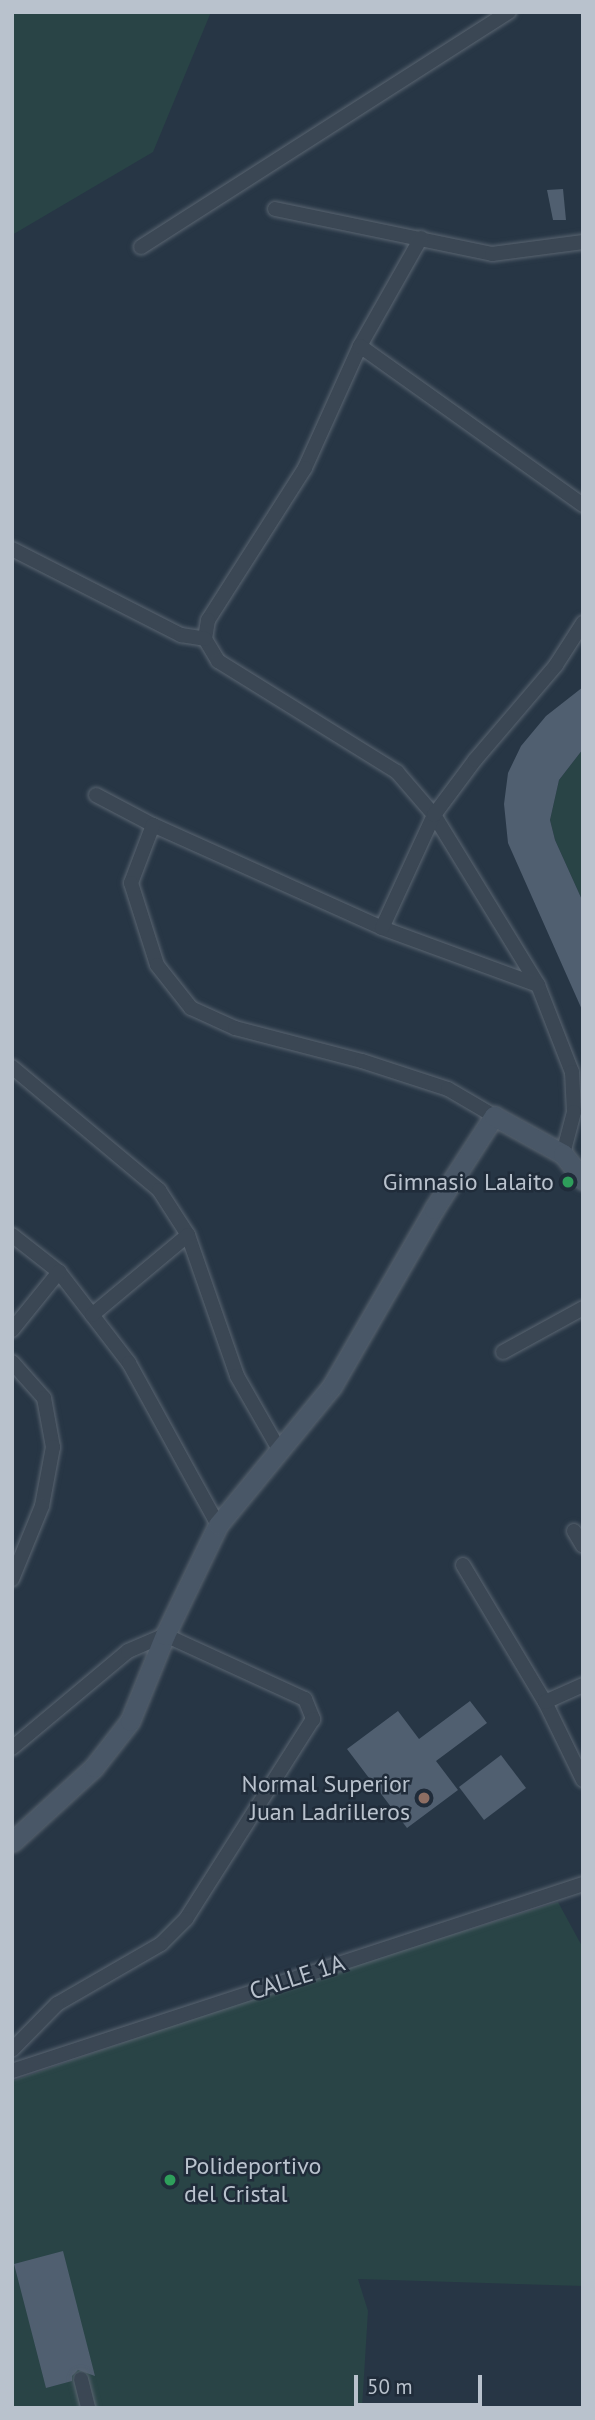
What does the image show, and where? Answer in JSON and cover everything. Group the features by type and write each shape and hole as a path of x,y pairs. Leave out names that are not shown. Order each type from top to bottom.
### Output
{"main road":[{"path":"12,1842 94,1768 130,1721 165,1635 219,1525 332,1386 434,1209 494,1115 563,1154 583,1180"}],"street":[{"path":"141,247 509,12"},
{"path":"275,209 492,254 583,242"},
{"path":"421,238 360,346 305,468 208,620 205,639 218,660 397,772 434,815 538,985 572,1072 574,1112 563,1154"},
{"path":"360,346 583,505"},
{"path":"12,550 181,635 205,639"},
{"path":"382,928 434,815 475,760 556,665 583,623"},
{"path":"96,795 153,825 382,928 538,985"},
{"path":"153,825 131,883 157,964 191,1008 235,1028 362,1061 448,1089 494,1115"},
{"path":"12,1067 159,1190 188,1235 237,1376 280,1451"},
{"path":"12,1235 59,1272 129,1363 219,1525"},
{"path":"92,1315 188,1235"},
{"path":"12,1331 59,1272"},
{"path":"503,1352 583,1308"},
{"path":"12,1362 44,1398 53,1447 42,1506 12,1579"},
{"path":"574,1531 583,1546"},
{"path":"463,1565 545,1702 583,1780"},
{"path":"12,1748 128,1650 165,1635 304,1699 313,1719 186,1919 161,1944 57,2004 12,2050"},
{"path":"545,1702 583,1685"},
{"name":"CALLE 1A","path":"12,2071 583,1884"},
{"path":"81,2379 88,2408"}],"green space":[{"path":"12,12 211,12 153,152 12,235"},
{"path":"583,749 583,902 555,840 550,820 559,780"},
{"path":"558,1902 583,1948 583,2286 358,2279 368,2311 362,2408 12,2408 12,2081 310,1978"}],"building":[{"path":"563,189 566,220 553,220 547,190"},
{"path":"583,687 583,749 559,780 550,820 555,840 583,902 583,1012 508,843 504,804 508,773 521,746 546,716"},
{"path":"470,1701 487,1723 436,1761 458,1790 407,1828 347,1749 398,1711 419,1739"},
{"path":"501,1755 526,1788 484,1820 459,1787"},
{"path":"63,2251 95,2376 78,2370 72,2376 72,2381 46,2388 14,2264"}],"place":[{"name":"Gimnasio Lalaito","path":"568,1182"},
{"name":"Normal Superior Juan Ladrilleros","path":"424,1798"},
{"name":"Polideportivo del Cristal","path":"170,2180"}]}
